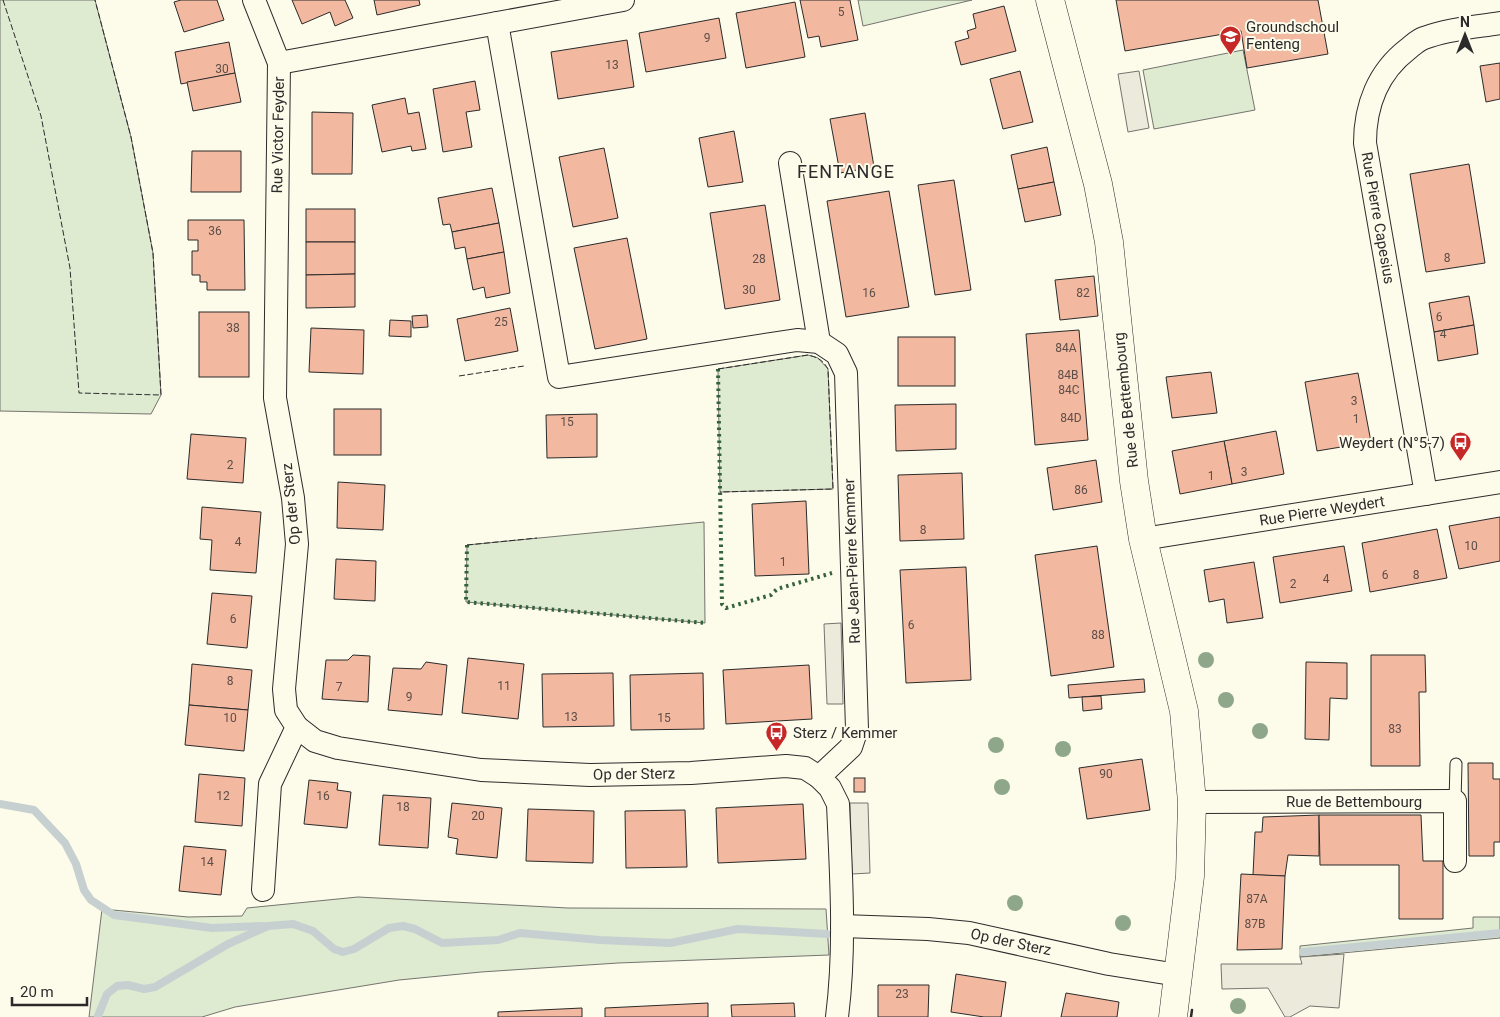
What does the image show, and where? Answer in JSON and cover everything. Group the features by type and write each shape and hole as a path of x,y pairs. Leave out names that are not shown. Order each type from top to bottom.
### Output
{"main road":[{"name":"Rue de Bettembourg","path":"1050,0 1098,184 1109,242 1134,481 1143,539 1184,711 1192,802 1190,876 1173,1017"}],"street":[{"path":"254,0 279,62"},
{"name":"Rue Victor Feyder","path":"275,398 279,62 624,0"},
{"path":"496,23 559,377 797,340 819,342 790,163"},
{"name":"Rue Pierre Capesius","path":"1426,494 1365,143 1365,122 1371,101 1380,81 1398,57 1422,38 1454,30 1500,23"},
{"name":"Rue Jean-Pierre Kemmer","path":"819,342 837,354 846,373 857,729 851,747 820,777"},
{"name":"Op der Sterz","path":"275,398 293,498 297,544 284,688 286,710 297,727 315,741 338,748 481,770 618,775 692,774 786,766 805,768 820,777"},
{"name":"Rue Pierre Weydert","path":"1143,539 1500,482"},
{"path":"263,890 270,784 297,727"},
{"path":"820,777 830,788 838,804 842,926 840,990 837,1017"},
{"path":"1455,801 1455,861"},
{"name":"Rue de Bettembourg","path":"1192,802 1455,801"},
{"name":"Op der Sterz","path":"842,926 928,929 968,933 1108,964 1178,975"}],"lane":[{"path":"1455,801 1456,764"}],"green space":[{"path":"0,0 95,0 131,137 153,253 161,395 151,414 0,411"},
{"path":"858,0 972,0 863,26"},
{"path":"1243,50 1255,110 1154,129 1143,70"},
{"path":"808,355 818,358 828,369 833,489 720,492 718,369"},
{"path":"704,522 705,623 466,602 467,545"},
{"path":"358,897 568,908 826,909 829,955 618,963 481,972 399,980 235,1007 202,1017 89,1017 102,909 188,917 242,916 247,908"},
{"path":"1473,917 1500,917 1500,938 1300,957 1300,946 1473,928"}],"shaded area":[{"path":"1139,71 1149,128 1128,132 1118,74"},
{"path":"841,623 843,704 827,704 824,624"},
{"path":"850,803 868,803 870,873 852,874"},
{"path":"1344,954 1339,1008 1310,1006 1290,1017 1285,1017 1268,988 1222,989 1221,964 1302,964 1300,957"}],"building":[{"path":"181,0 217,0 224,20 184,32 174,2"},
{"path":"292,0 345,0 353,18 335,26 330,12 302,24"},
{"path":"374,0 419,0 420,5 377,15"},
{"path":"800,0 850,0 858,40 821,47 819,36 808,38"},
{"path":"1116,0 1318,0 1328,54 1247,68 1241,31 1125,51"},
{"path":"795,2 805,57 746,68 736,13"},
{"path":"1004,6 1016,51 961,65 955,42 969,38 967,31 976,28 973,14"},
{"path":"719,18 726,58 646,72 639,33"},
{"path":"627,40 634,87 558,99 551,52"},
{"path":"229,42 235,73 181,84 175,52"},
{"path":"1500,63 1500,99 1486,102 1480,66"},
{"path":"1020,71 1033,122 1003,129 990,79"},
{"path":"235,73 241,102 193,111 187,82"},
{"path":"475,81 480,110 466,112 472,147 443,152 433,89"},
{"path":"405,98 408,114 419,112 426,149 412,151 411,146 382,152 372,105"},
{"path":"312,112 353,113 352,174 312,174"},
{"path":"865,113 874,167 840,173 830,119"},
{"path":"734,131 743,182 708,187 699,138"},
{"path":"1047,147 1054,182 1018,189 1011,155"},
{"path":"604,148 618,218 573,227 559,157"},
{"path":"192,151 241,151 241,192 191,192"},
{"path":"1469,164 1485,263 1426,272 1410,174"},
{"path":"954,180 971,290 935,295 918,185"},
{"path":"1054,182 1061,215 1025,222 1018,189"},
{"path":"492,188 499,223 452,232 450,224 443,225 438,198"},
{"path":"889,191 909,307 846,317 827,201"},
{"path":"765,205 780,300 725,309 710,213"},
{"path":"306,209 355,209 355,242 306,242"},
{"path":"188,220 244,220 245,290 207,290 207,282 200,282 200,275 192,275 192,251 198,251 198,240 188,240"},
{"path":"499,223 504,252 467,259 465,247 455,249 452,232"},
{"path":"627,238 647,339 595,349 574,248"},
{"path":"306,242 355,242 355,274 306,275"},
{"path":"504,252 510,293 486,298 484,287 473,290 467,259"},
{"path":"355,274 355,307 306,308 306,275"},
{"path":"1094,276 1098,316 1060,320 1055,280"},
{"path":"1469,296 1474,325 1434,332 1429,303"},
{"path":"510,308 518,351 465,361 457,319"},
{"path":"199,312 249,312 249,377 199,377"},
{"path":"427,315 428,327 413,328 412,316"},
{"path":"390,320 411,321 411,337 389,336"},
{"path":"1474,325 1478,354 1438,361 1434,332"},
{"path":"311,328 364,330 363,374 309,372"},
{"path":"1079,330 1088,440 1035,445 1026,334"},
{"path":"898,337 955,337 955,386 898,386"},
{"path":"1211,372 1217,413 1172,418 1166,377"},
{"path":"1358,373 1371,442 1317,451 1305,382"},
{"path":"956,404 956,449 896,451 895,405"},
{"path":"334,409 381,409 381,455 334,455"},
{"path":"597,414 597,457 547,458 546,415"},
{"path":"1276,431 1284,474 1232,484 1224,441"},
{"path":"191,434 246,438 243,483 187,479"},
{"path":"1224,441 1232,484 1180,494 1172,451"},
{"path":"1096,460 1102,502 1053,510 1047,468"},
{"path":"962,473 964,539 900,541 898,475"},
{"path":"338,482 385,485 383,530 337,528"},
{"path":"806,501 809,574 755,576 752,504"},
{"path":"202,507 261,512 256,573 210,570 212,540 200,539"},
{"path":"1500,517 1500,561 1459,569 1449,526"},
{"path":"1437,529 1447,578 1370,592 1362,543"},
{"path":"1097,546 1114,667 1051,676 1035,555"},
{"path":"1344,546 1352,591 1280,603 1273,557"},
{"path":"336,559 376,561 375,601 334,599"},
{"path":"1254,562 1263,618 1227,623 1224,599 1209,602 1204,570"},
{"path":"966,567 971,680 906,683 900,570"},
{"path":"212,593 252,596 247,648 207,644"},
{"path":"353,655 370,656 368,702 322,699 326,660 348,660"},
{"path":"1371,655 1425,655 1426,692 1419,692 1420,766 1371,766"},
{"path":"468,658 524,664 518,719 462,713"},
{"path":"426,662 447,665 442,715 388,710 393,668 421,669"},
{"path":"1306,662 1347,663 1347,699 1330,698 1329,740 1305,739"},
{"path":"192,664 252,670 248,710 189,705"},
{"path":"809,665 812,719 726,724 723,670"},
{"path":"613,673 614,726 543,727 542,674"},
{"path":"703,673 704,729 631,730 630,675"},
{"path":"1144,679 1145,692 1069,698 1068,685"},
{"path":"1101,696 1102,709 1083,711 1082,697"},
{"path":"189,705 248,710 244,751 185,745"},
{"path":"1142,759 1150,810 1087,819 1079,768"},
{"path":"1468,763 1493,763 1493,779 1500,779 1500,842 1494,842 1494,856 1469,856"},
{"path":"199,774 245,778 242,826 195,822"},
{"path":"854,778 865,778 865,792 854,792"},
{"path":"309,780 338,783 337,790 351,792 347,828 304,824"},
{"path":"383,795 431,798 428,848 379,845"},
{"path":"452,803 502,808 497,858 456,854 458,839 448,837"},
{"path":"803,804 806,859 718,863 716,808"},
{"path":"528,809 594,811 593,863 526,861"},
{"path":"685,810 687,867 626,868 625,811"},
{"path":"1319,815 1319,856 1288,855 1285,876 1253,875 1255,832 1262,832 1263,817"},
{"path":"1319,815 1421,815 1423,861 1443,861 1443,919 1399,919 1399,865 1320,865"},
{"path":"184,846 226,850 221,895 179,891"},
{"path":"1241,874 1285,876 1282,949 1237,950"},
{"path":"956,974 1006,982 1001,1017 984,1017 951,1012"},
{"path":"878,985 929,985 928,1017 878,1017"},
{"path":"1066,993 1119,1002 1117,1017 1061,1017"},
{"path":"708,1003 708,1017 605,1017 605,1008"},
{"path":"794,1003 795,1017 732,1017 731,1005"},
{"path":"582,1008 582,1017 498,1017 498,1012"}],"waterway":[{"path":"0,804 34,810 65,843 76,864 84,890 91,900 114,915 212,928 263,926"},
{"path":"98,1016 107,994 117,986 128,985 144,989 155,987 228,944 268,926 293,924 313,931 334,949 343,952 354,949 389,928 403,926 415,929 442,943 498,940 520,933 600,940 670,943 738,929 827,934"},
{"path":"1303,952 1500,933"}],"hedge":[{"path":"718,369 722,604 726,608 771,595 777,589 832,573"},
{"path":"467,545 466,602 705,623"}],"fence":[{"path":"3,0 41,116 70,268 79,393 161,395 153,253 131,137 95,0"},
{"path":"718,369 808,355 824,363 828,369 833,489 720,492"},
{"path":"459,376 524,366"},
{"path":"467,545 537,538"}],"wall":[{"path":"1191,1017 1192,1010"}],"place":[{"name":"Groundschoul Fenteng","path":"1230,55"},
{"name":"Weydert (N°5-7)","path":"1461,462"},
{"name":"Sterz / Kemmer","path":"777,752"}],"district":[{"name":"FENTANGE","path":"846,172"}]}
